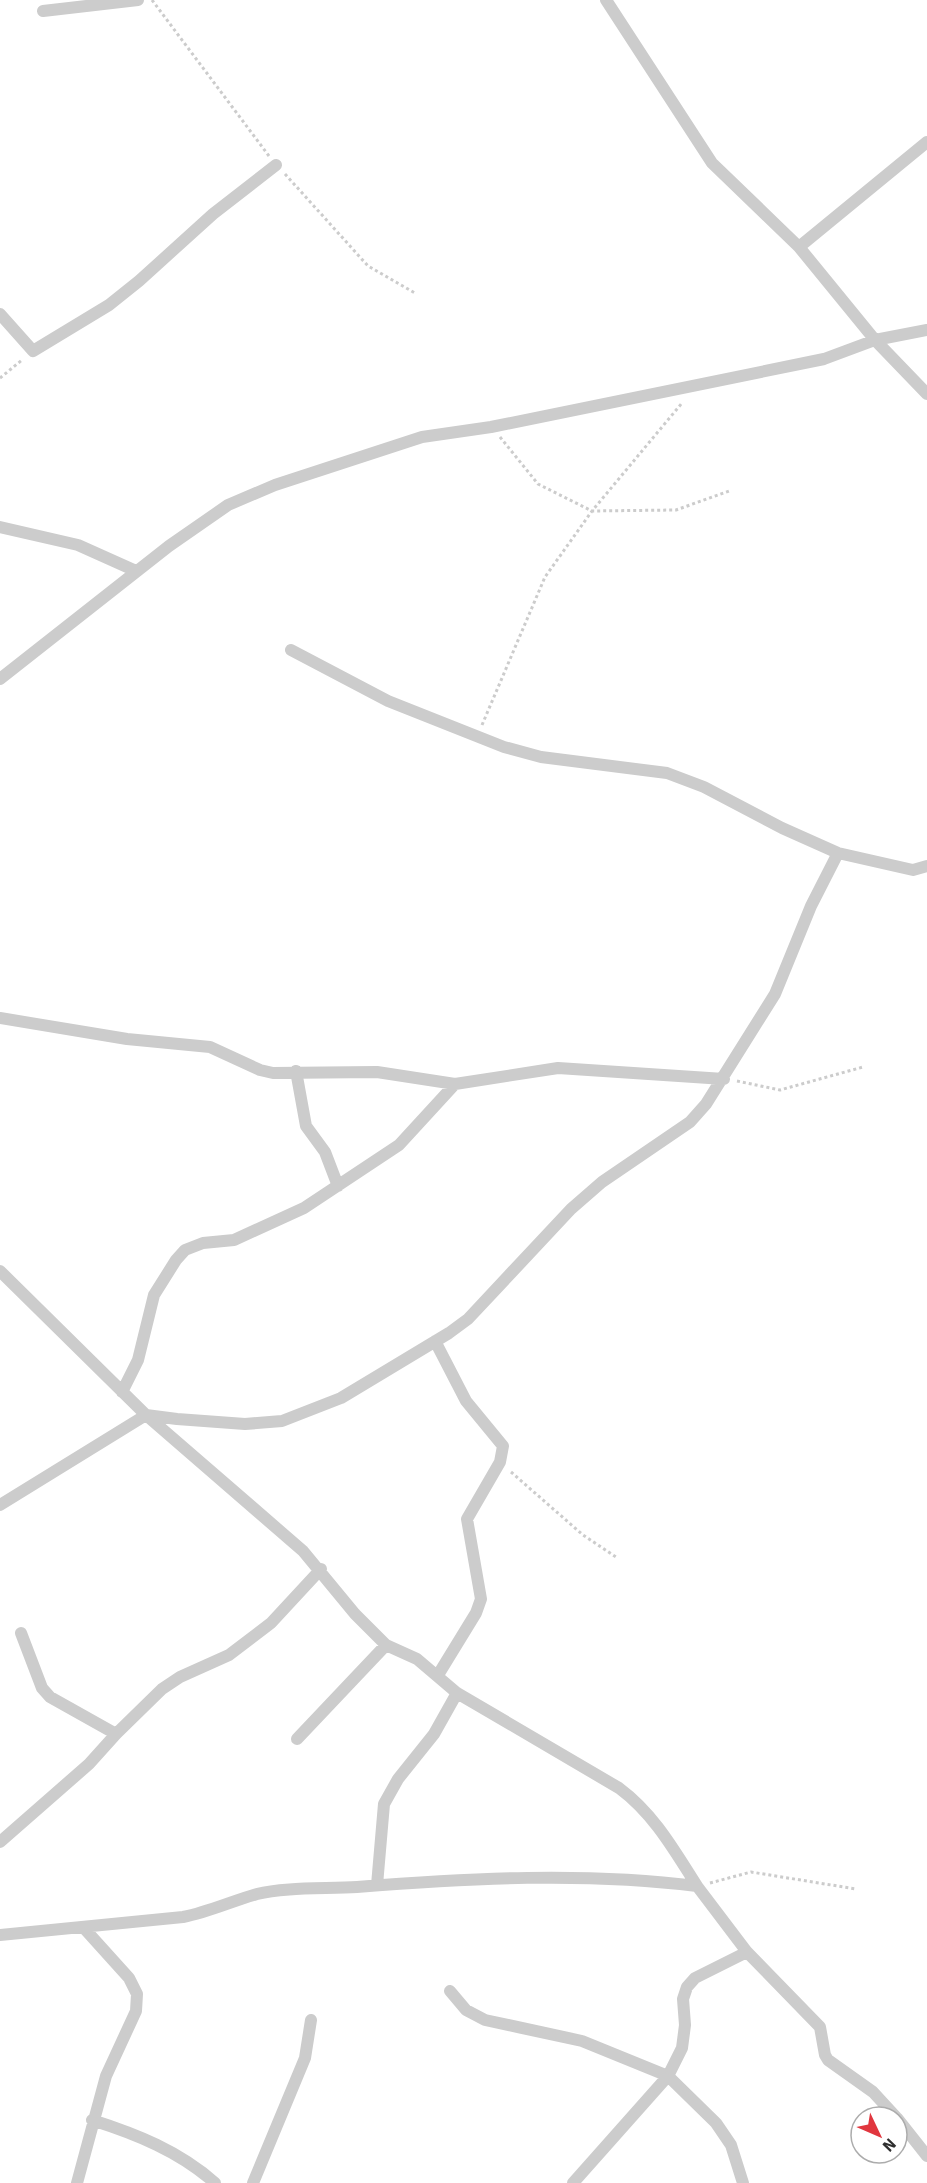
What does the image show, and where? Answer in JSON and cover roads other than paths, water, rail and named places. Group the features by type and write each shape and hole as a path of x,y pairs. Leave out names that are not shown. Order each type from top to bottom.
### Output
{"street":[{"path":"43,11 138,0"},
{"path":"606,0 712,163 799,247 875,340 927,394"},
{"path":"799,247 927,142"},
{"path":"0,314 33,351 109,305 213,214 276,165"},
{"path":"0,679 136,571 228,505 275,485 422,437 491,427 824,359 875,340 927,330"},
{"path":"0,527 78,545 136,571"},
{"path":"291,650 388,701 478,736 541,757 667,773 704,787 782,828 838,853 913,870 927,866"},
{"path":"0,1505 146,1415 245,1424 282,1421 341,1398 449,1333 480,1308 571,1209 602,1182 690,1122 724,1079 775,994 811,906 838,853"},
{"path":"0,1018 128,1039 203,1046 217,1049 260,1070 377,1072 455,1084 558,1068 724,1079"},
{"path":"296,1071 306,1126 326,1152 338,1186"},
{"path":"122,1392 138,1360 154,1295 185,1250 203,1243 234,1240 304,1208 399,1145 455,1084"},
{"path":"0,1271 146,1415 276,1526 321,1569 355,1614 386,1645 417,1659 457,1693 619,1788 638,1802 653,1819 697,1886 747,1952 817,2023 828,2060 873,2092 884,2105"},
{"path":"435,1341 466,1401 501,1441 503,1450 501,1462 467,1519 480,1591 480,1606 438,1675"},
{"path":"0,1842 89,1764 162,1689 180,1677 230,1655 271,1623 321,1569"},
{"path":"21,1633 42,1688 116,1734"},
{"path":"297,1739 386,1645"},
{"path":"376,1885 384,1804 398,1779 434,1734 457,1693"},
{"path":"0,1935 183,1917 210,1912 258,1894 376,1885 587,1877 635,1878 697,1886"},
{"path":"77,2183 92,2120 106,2076 136,2011 137,1994 129,1978 83,1927"},
{"path":"573,2183 668,2076 682,2048 685,2025 683,1999 687,1987 695,1978 747,1952"},
{"path":"450,1991 466,2010 485,2020 582,2042 668,2076 716,2122 731,2145 743,2183"},
{"path":"253,2183 305,2058 311,2020"},
{"path":"92,2120 144,2137 215,2183"},
{"path":"909,2134 927,2156"}]}
